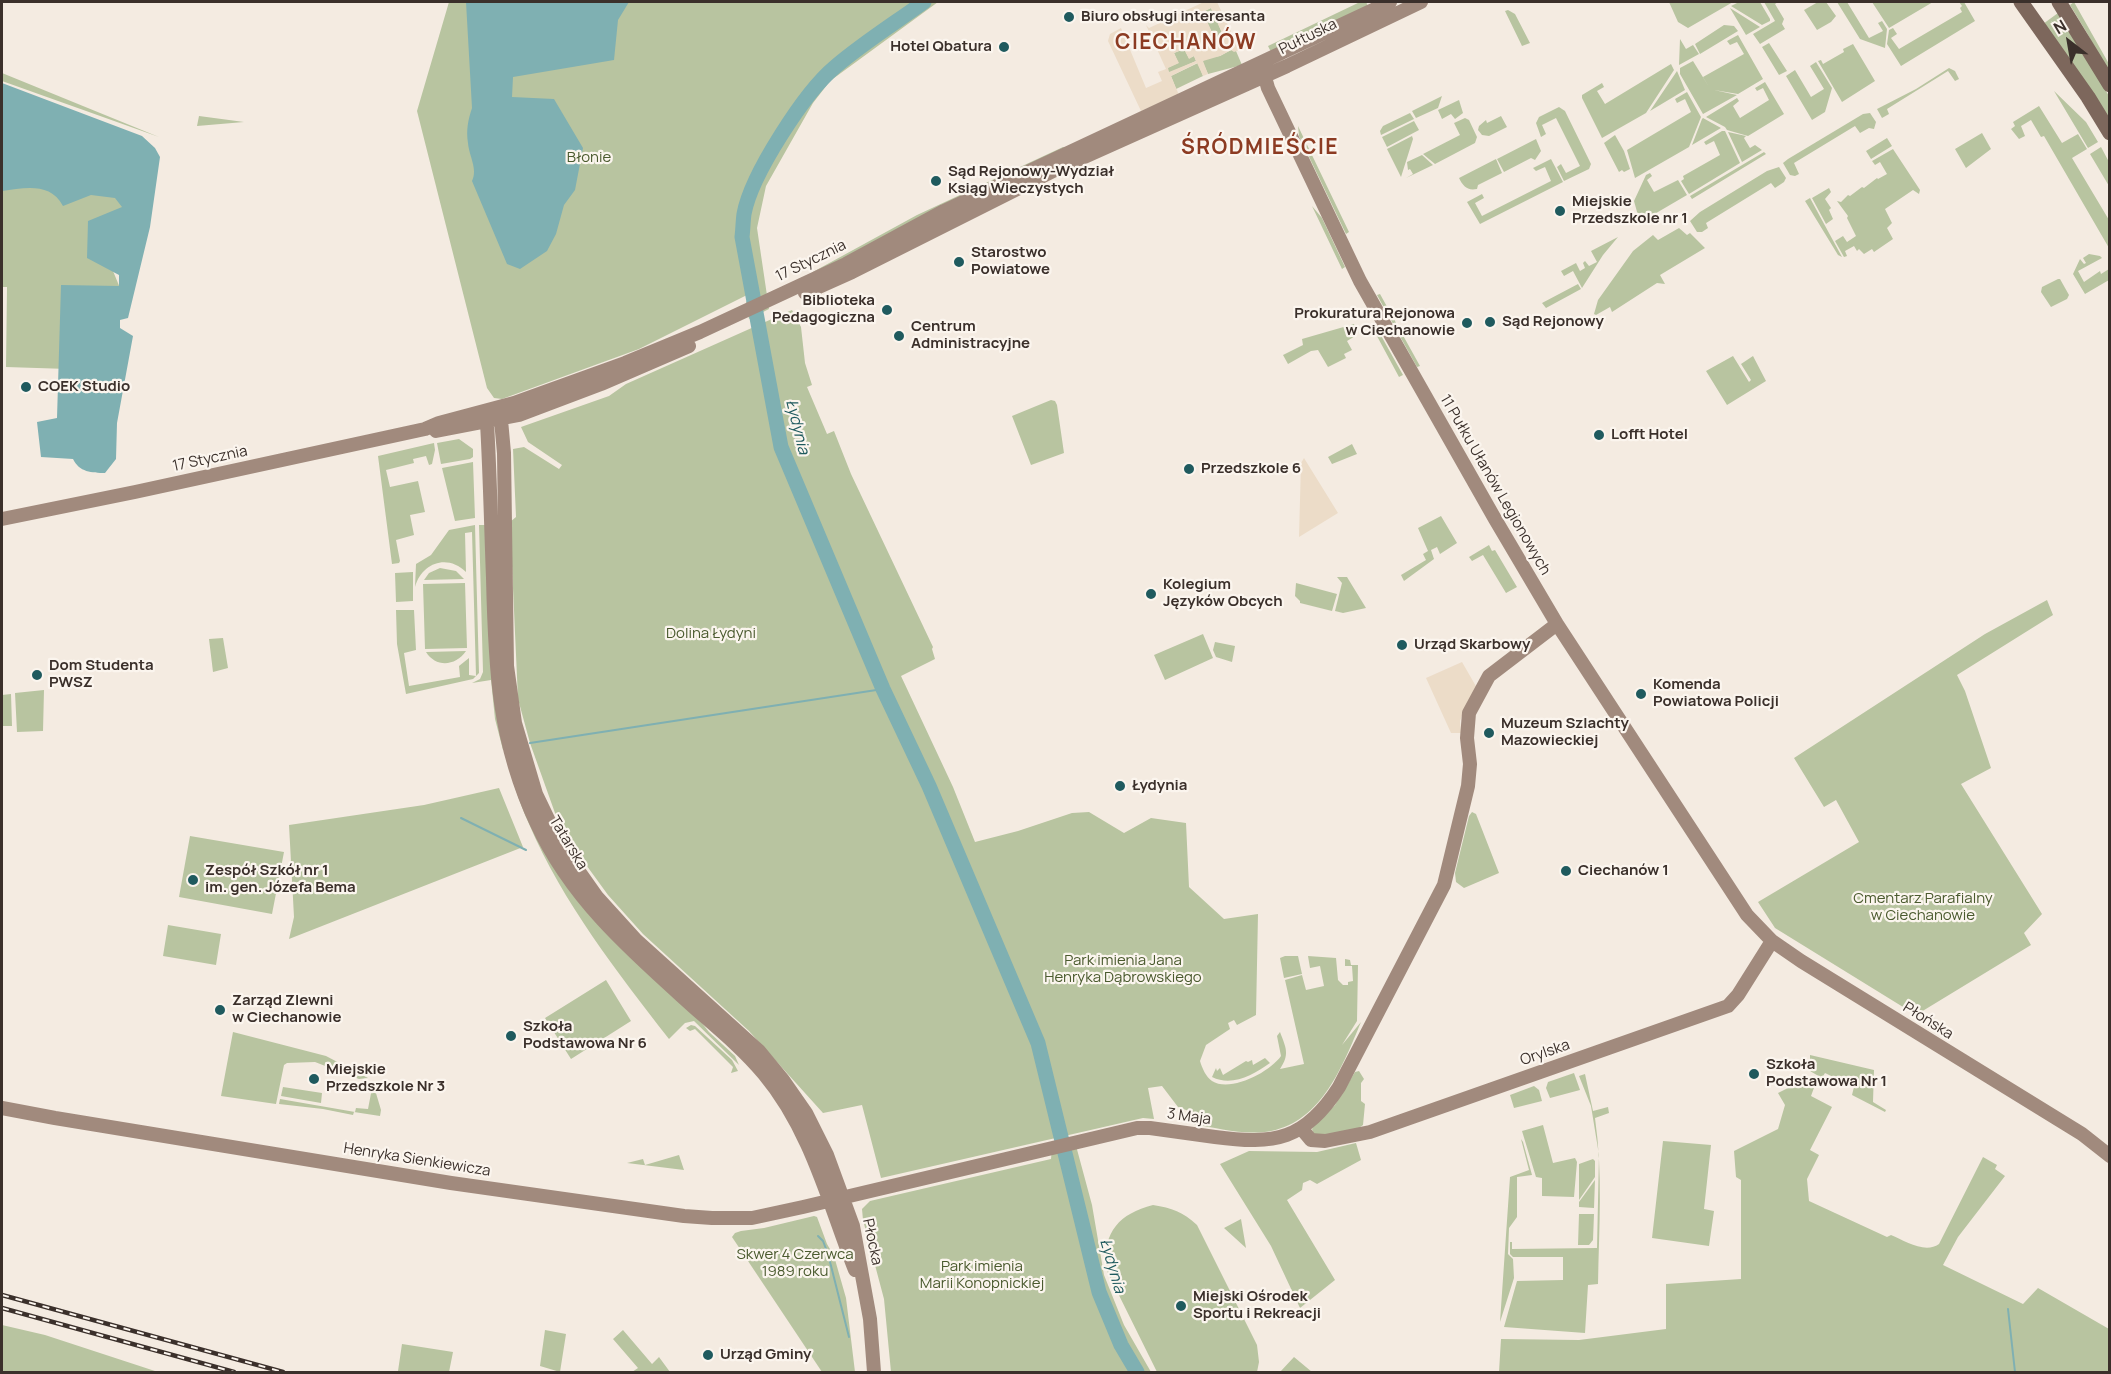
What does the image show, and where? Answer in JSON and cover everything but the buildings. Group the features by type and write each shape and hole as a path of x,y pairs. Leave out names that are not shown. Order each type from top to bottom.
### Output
{"main road":[{"path":"2020,2 2088,97 2109,133"},
{"path":"2059,2 2109,85"}],"street":[{"name":"Pułtuska","path":"1263,70 1390,2"},
{"name":"Pułtuska","path":"1141,126 1263,70 1421,2"},
{"name":"11 Pułku Ułanów Legionowych","path":"1263,70 1271,95 1368,296 1492,515 1557,624 1738,903"},
{"name":"17 Stycznia","path":"2,519 425,429 439,432 492,418 514,403 739,319 944,211 1141,126"},
{"name":"Tatarska","path":"492,418 504,453 505,631 510,696 528,774 547,821 580,874 617,920 636,940 746,1038 778,1074 818,1133 843,1198"},
{"name":"Tatarska","path":"492,418 496,657 500,704 518,777 537,826 570,880 608,927 628,948 738,1047 775,1088 796,1120 829,1202"},
{"name":"3 Maja","path":"829,1202 1137,1128 1248,1141 1282,1137 1301,1128 1327,1106 1339,1087 1444,885 1464,805 1470,764 1467,738 1469,713 1489,676 1557,624"},
{"name":"Płońska","path":"1738,903 1772,941 2082,1134 2109,1156"},
{"name":"Orylska","path":"1301,1128 1311,1140 1325,1141 1370,1132 1728,1006 1738,995 1772,941"},
{"name":"Henryka Sienkiewicza","path":"2,1108 451,1183 684,1216 752,1218 829,1202"},
{"name":"Płocka","path":"843,1198 857,1240 870,1319 874,1372"},
{"name":"Płocka","path":"829,1202 865,1294"}],"green space":[{"name":"Błonie","path":"449,2 938,2 830,81 813,103 766,186 757,228 769,309 749,319 746,303 749,294 639,349 502,399 494,398 487,388 417,111"},
{"path":"1360,2 1366,2 1368,6 1271,52 1268,46"},
{"path":"1669,2 1733,2 1688,28 1678,22"},
{"path":"1739,2 1760,2 1770,21 1762,25 1731,6"},
{"path":"1764,2 1778,2 1775,4 1784,19 1782,24 1785,29 1760,44 1753,34 1775,21"},
{"path":"1818,2 1826,2 1836,16 1831,22 1817,30 1804,10"},
{"path":"1837,2 1847,2 1869,38 1883,31 1878,23 1882,21 1887,29 1885,48 1860,39"},
{"path":"1872,2 1933,2 1889,28"},
{"path":"1959,2 1964,2 1975,21 1901,66 1887,44 1889,30 1893,28 1897,34 1891,38 1899,49 1962,12"},
{"path":"2074,2 2109,64 2109,75 2070,5"},
{"path":"1211,8 1223,35 1215,39 1202,12"},
{"path":"1730,8 1760,27 1746,35"},
{"path":"1508,10 1515,14 1530,43 1522,46 1505,11"},
{"path":"2058,13 2109,96 2109,124 2043,24"},
{"path":"1724,25 1734,26 1738,31 1700,54 1695,44"},
{"path":"1738,35 1763,79 1738,94 1714,90 1737,95 1703,114 1680,74 1680,68 1693,61 1709,87 1703,77 1744,54 1737,42 1730,45 1727,41"},
{"path":"1680,39 1686,49 1693,45 1699,54 1679,65"},
{"path":"1769,43 1787,71 1779,75 1762,47"},
{"path":"1853,44 1875,81 1842,102 1818,61 1821,60 1823,64"},
{"path":"1184,49 1189,58 1194,56 1196,61 1169,73 1167,68 1178,63 1174,53"},
{"path":"1231,50 1236,51 1242,65 1208,74 1202,61"},
{"path":"1816,62 1832,88 1825,112 1812,120 1786,76 1795,70 1811,97 1824,89 1810,66"},
{"path":"1198,63 1203,76 1176,89 1171,76"},
{"path":"1671,64 1674,70 1646,113 1602,138 1582,95 1602,83 1604,87 1597,91 1605,104"},
{"path":"1949,68 1955,71 1959,79 1955,81 1948,71 1887,109 1889,114 1882,118 1877,109 1916,89"},
{"path":"1677,71 1685,90 1650,111"},
{"path":"2,73 159,137 2,81"},
{"path":"1765,82 1784,114 1748,136 1727,130 1706,117 1737,98 1739,101 1733,106 1740,118 1769,100 1763,88 1757,91 1755,88"},
{"path":"2054,91 2086,122 2098,142 2088,148"},
{"path":"1687,92 1701,117 1689,147 1635,178 1627,150 1691,112 1685,99 1677,103 1675,99"},
{"path":"1442,96 1438,108 1416,118 1412,111"},
{"path":"1459,100 1463,113 1455,119 1451,114 1442,119 1438,110"},
{"path":"2039,106 2062,143 2078,134 2087,149 2072,158 2109,220 2109,248 2044,136 2041,137 2031,120 2021,126 2025,136 2019,139 2011,129 2015,126 2013,122"},
{"path":"1559,107 1565,111 1591,164 1589,169 1564,181 1557,167 1561,164 1566,173 1580,166 1556,118 1542,125 1546,134 1541,137 1536,123 1539,117"},
{"path":"1410,113 1414,119 1381,135 1380,131 1383,126"},
{"path":"1870,113 1876,122 1874,129 1869,128 1860,133 1855,126 1794,163 1799,174 1790,175 1783,163 1788,159 1863,114"},
{"path":"199,116 244,122 197,126"},
{"path":"1501,116 1507,127 1489,136 1482,135 1478,130 1486,120 1487,123"},
{"path":"1465,118 1469,120 1477,137 1475,143 1435,164 1423,154 1460,135 1454,123"},
{"path":"1702,119 1721,128 1692,145"},
{"path":"1414,121 1419,130 1387,147 1382,137"},
{"path":"1298,126 1349,232 1346,234 1299,136"},
{"path":"1725,131 1740,163 1689,194 1681,181 1684,179 1683,176 1720,155 1714,141 1706,145 1704,142"},
{"path":"1728,132 1746,136 1744,138 1750,148 1755,145 1762,150 1742,162"},
{"path":"1982,133 1991,149 1966,168 1955,149"},
{"path":"1615,135 1630,169 1624,172 1622,170 1619,172 1604,143"},
{"path":"1412,136 1413,139 1401,177 1387,149"},
{"path":"1887,138 1892,146 1871,159 1866,151"},
{"path":"1536,139 1541,151 1535,160 1531,158 1504,172 1497,159"},
{"path":"1065,147 869,248 811,273 917,215"},
{"path":"2101,147 2109,162 2109,186 2090,154"},
{"path":"1893,149 1920,190 1919,194 1913,190 1885,209 1892,223 1887,228 1893,239 1874,252 1872,249 1864,254 1859,249 1857,251 1854,246 1845,251 1847,256 1844,257 1835,241 1843,236 1847,242 1856,236 1848,216 1837,201 1841,202 1848,195 1850,196 1887,174 1880,162 1875,165 1872,161"},
{"path":"1764,152 1766,154 1692,199 1690,196"},
{"path":"1422,155 1433,165 1406,178 1413,174 1410,169 1408,170 1407,162"},
{"path":"1496,159 1502,173 1478,185 1477,189 1468,189 1462,183 1459,178"},
{"path":"1551,159 1563,182 1480,224 1467,202 1482,194 1484,198 1475,203 1482,216 1551,181 1545,167 1536,171 1533,168"},
{"path":"1779,167 1786,178 1784,182 1775,188 1771,183 1706,223 1708,228 1702,232 1697,232 1690,221 1700,212 1767,171"},
{"path":"1650,173 1652,176 1647,180 1654,192 1678,180 1687,195 1646,219 1639,219 1634,201 1646,175"},
{"path":"2,186 89,189 118,196 124,208 113,271 120,288 68,369 6,367 7,287 2,287"},
{"path":"1829,188 1831,192 1825,199 1831,208 1829,210 1833,219 1826,224 1812,198"},
{"path":"1810,198 1842,257 1838,255 1805,201"},
{"path":"1312,206 1322,218 1345,267 1342,269"},
{"path":"1679,228 1687,235 1690,233 1705,248 1660,275 1665,284 1657,283 1612,312 1610,307 1594,314 1598,300 1633,251 1653,235 1658,240"},
{"path":"1618,237 1603,255 1582,288 1573,271 1564,276 1561,271 1576,263 1580,271 1585,268 1583,263 1585,261 1589,266 1597,262 1591,251"},
{"path":"2089,254 2102,258 2078,271 2084,282 2100,271 2101,274 2109,269 2109,280 2085,294 2073,274 2080,259 2084,264 2086,263 2083,258"},
{"path":"2058,279 2069,295 2067,299 2051,307 2041,292 2042,287"},
{"path":"1578,284 1581,289 1546,308 1542,303"},
{"path":"1380,294 1420,366 1417,367 1377,295"},
{"name":"Dolina Łydyni","path":"792,310 801,327 805,363 812,385 807,387 827,434 834,431 851,474 933,647 935,659 901,676 953,787 975,842 1072,813 1089,812 1124,833 1151,818 1186,823 1189,887 1224,919 1258,914 1256,1015 1237,1025 1234,1020 1228,1023 1230,1029 1206,1045 1200,1061 1208,1077 1220,1084 1239,1083 1259,1074 1276,1062 1281,1056 1277,1036 1280,1032 1286,1051 1280,1069 1304,1064 1285,980 1302,975 1306,990 1324,986 1320,966 1310,968 1308,956 1336,958 1338,980 1343,985 1348,985 1348,982 1353,981 1352,966 1345,966 1345,959 1350,960 1351,965 1358,965 1357,1021 1342,1045 1361,1022 1338,1073 1317,1103 1304,1116 1289,1125 1271,1131 1252,1133 1193,1124 1194,1113 1178,1107 1162,1086 1148,1088 1154,1119 1143,1118 881,1178 862,1105 823,1113 749,1031 643,934 608,895 576,851 555,813 530,743 518,699 510,522 516,517 513,449 524,447 559,469 562,465 528,442 521,427 609,396 626,384"},
{"path":"1374,323 1403,375 1399,377 1371,325"},
{"path":"1354,324 1357,335 1347,341 1352,350 1344,354 1346,358 1328,367 1318,350 1311,351 1288,364 1283,355 1303,345 1302,339"},
{"path":"1733,356 1749,382 1751,380 1741,364 1753,356 1766,381 1727,405 1706,371"},
{"path":"1051,400 1057,405 1064,453 1031,465 1012,416"},
{"path":"459,439 473,449 473,457 441,464 437,443"},
{"path":"434,443 432,464 429,465 426,456 413,459 414,463 386,470 390,487 418,481 425,512 410,515 414,535 396,540 400,561 392,564 378,456"},
{"path":"1352,444 1357,454 1332,464 1328,457"},
{"path":"473,462 475,518 455,521 442,468"},
{"path":"1441,516 1457,543 1440,554 1437,547 1431,550 1434,559 1404,581 1401,575 1426,560 1423,554 1428,551 1418,528"},
{"path":"475,525 479,673 476,676 472,532 465,533 466,572 451,563 436,563 423,572 415,587 416,564 431,555 449,530"},
{"path":"479,525 486,525 506,750 503,750 495,719 491,680 472,683 480,679 483,672"},
{"path":"1489,545 1492,551 1495,550 1517,587 1506,593 1483,555 1472,561 1469,557"},
{"path":"440,568 456,571 464,579 424,580 429,573"},
{"path":"413,572 413,601 396,602 395,573"},
{"path":"1337,577 1347,577 1366,608 1343,613 1335,611 1342,583"},
{"path":"465,583 467,648 425,649 423,584"},
{"path":"1296,583 1337,594 1332,611 1300,603 1295,596"},
{"name":"Cmentarz Parafialny w Ciechanowie","path":"2047,600 2053,615 1957,675 1965,691 1991,768 1961,784 2042,914 2024,933 2031,945 1916,1015 1775,928 1758,902 1859,842 1836,800 1824,807 1794,758 1985,634"},
{"path":"396,610 414,610 416,650 404,653 409,686 460,677 459,666 469,658 469,675 476,676 473,679 406,694 397,644"},
{"path":"1203,634 1213,658 1165,680 1154,655"},
{"path":"223,638 228,668 213,672 209,639"},
{"path":"1215,642 1235,646 1232,662 1216,657 1213,650"},
{"path":"466,651 457,660 446,663 435,661 426,652"},
{"path":"44,690 43,731 17,732 15,693"},
{"path":"11,694 12,726 2,726 2,695"},
{"path":"507,754 519,792 709,1032 735,1056 739,1065 694,1021 685,1023 669,1039 630,988 592,936 558,882 519,799 505,755"},
{"path":"499,788 523,847 289,939 294,917 289,825 424,805"},
{"path":"1472,812 1476,814 1499,873 1464,888 1456,882 1455,873 1469,816"},
{"path":"190,836 284,852 272,914 179,897"},
{"path":"168,925 221,934 216,965 163,956"},
{"path":"1298,956 1302,974 1284,978 1280,958"},
{"path":"606,980 631,1021 571,1059 545,1018"},
{"path":"691,1025 695,1026 732,1060 738,1071 731,1073 733,1067 695,1029 690,1031 686,1028"},
{"path":"233,1032 326,1056 368,1078 359,1079 315,1062 287,1063 284,1065 276,1104 221,1096"},
{"path":"1810,1055 1874,1070 1873,1102 1886,1110 1885,1112 1852,1095 1854,1087 1825,1073 1822,1078 1810,1071"},
{"path":"1265,1058 1270,1063 1242,1078 1227,1081 1212,1077 1216,1068 1217,1071 1220,1068 1223,1075 1246,1061 1252,1060 1253,1065"},
{"path":"1359,1071 1364,1079 1361,1083 1361,1101 1365,1104 1363,1125 1353,1131 1340,1134 1314,1135 1312,1129 1314,1126 1335,1105 1355,1072"},
{"path":"1574,1073 1580,1090 1550,1098 1546,1088 1548,1082"},
{"path":"1585,1074 1593,1111 1608,1107 1609,1113 1595,1118 1598,1151 1591,1106 1579,1076"},
{"path":"1808,1078 1815,1085 1811,1096 1832,1107 1810,1150 1819,1155 1807,1179 1809,1201 1887,1237 1891,1235 1921,1247 1933,1247 1939,1244 1983,1157 1997,1165 1995,1169 2005,1176 1958,1237 1943,1265 2023,1304 2038,1288 2109,1329 2109,1372 1499,1372 1501,1339 1579,1340 1666,1329 1666,1284 1741,1279 1741,1180 1736,1177 1734,1151 1778,1129 1785,1105 1778,1093"},
{"path":"373,1083 381,1110 380,1116 354,1112 353,1115 279,1104 280,1099 355,1112 356,1108 368,1109"},
{"path":"1534,1086 1539,1090 1542,1101 1514,1108 1510,1095"},
{"path":"283,1087 322,1093 321,1103 281,1096"},
{"path":"1543,1125 1553,1163 1575,1158 1577,1162 1574,1197 1542,1196 1542,1178 1536,1177 1522,1131"},
{"path":"1521,1139 1532,1175 1517,1177 1517,1217 1509,1228 1508,1254 1513,1259 1514,1278 1500,1322 1510,1177 1529,1170"},
{"path":"1663,1141 1711,1145 1704,1209 1714,1211 1709,1246 1652,1238"},
{"name":"Park imienia Marii Konopnickiej","path":"1075,1142 1092,1205 1104,1275 1124,1325 1151,1372 891,1372 884,1299 862,1209 870,1201 1051,1159 1052,1148"},
{"path":"1356,1143 1361,1160 1317,1184 1310,1180 1303,1183 1302,1190 1287,1200 1335,1280 1300,1308 1271,1246 1220,1164 1249,1151 1317,1152"},
{"path":"679,1155 684,1170 627,1163 643,1159 645,1165"},
{"path":"1599,1158 1598,1284 1588,1285 1585,1333 1504,1327 1517,1281 1563,1280 1563,1257 1513,1257 1510,1254 1510,1242 1512,1242 1512,1249 1597,1248"},
{"path":"1593,1159 1595,1177 1579,1200 1579,1164"},
{"path":"1595,1180 1594,1208 1579,1207 1579,1202"},
{"name":"Miejski Ośrodek Sportu i Rekreacji","path":"1153,1205 1177,1211 1197,1225 1257,1345 1259,1362 1257,1372 1157,1372 1105,1267 1107,1243 1116,1226 1131,1213"},
{"path":"1579,1214 1594,1214 1593,1240 1589,1245 1578,1245"},
{"name":"Skwer 4 Czerwca 1989 roku","path":"817,1217 834,1256 846,1298 855,1372 822,1372 732,1237 741,1231"},
{"path":"1241,1219 1246,1248 1224,1228"},
{"path":"2,1325 45,1335 158,1372 2,1372"},
{"path":"545,1330 566,1334 560,1372 540,1366"},
{"path":"623,1330 652,1364 659,1357 670,1372 632,1372 638,1368 613,1339"},
{"path":"402,1344 453,1352 449,1372 398,1371"},
{"path":"1294,1357 1312,1372 1280,1372"}],"shaded area":[{"path":"1204,2 1217,2 1236,42 1243,39 1247,47 1234,52 1231,50 1203,61 1208,74 1203,76 1197,63 1171,76 1179,95 1141,111 1108,41 1110,34 1121,28 1146,88 1162,81 1158,72 1166,69 1146,25 1149,28 1175,16 1173,12 1176,11 1178,14","holes":["1211,8 1223,35 1215,39 1203,12","1184,49 1189,59 1194,56 1196,61 1169,72 1168,68 1179,63 1174,53"]},
{"path":"1304,458 1338,513 1299,537 1301,463"},
{"path":"1462,662 1477,688 1460,721 1461,733 1451,733 1426,678"}],"water":[{"path":"466,2 629,2 618,20 614,60 513,77 512,97 554,99 583,148 575,190 564,205 556,234 547,251 520,269 507,264 472,181 474,167 467,134 472,108"},
{"path":"2,83 142,136 155,148 160,157 150,227 128,318 120,320 120,328 133,336 117,423 116,459 105,473 82,469 73,459 41,457 37,422 57,418 61,285 119,286 119,275 87,258 88,221 122,207 115,198 91,195 63,206 51,193 36,188 2,191"}],"waterway":[{"name":"Łydynia","path":"924,2 846,58 809,95 781,135 757,178 744,214 742,237 781,447 883,689 929,786 1038,1043 1099,1292 1121,1345 1137,1372"},
{"path":"530,743 883,689"},
{"path":"461,818 526,850"},
{"path":"818,1236 823,1241 828,1254 849,1337"},
{"path":"2008,1309 2015,1372"}],"railway":[{"path":"2,1295 283,1372"},
{"path":"2,1308 234,1372"}],"place":[{"name":"Biuro obsługi interesanta","path":"1069,17"},
{"name":"Hotel Qbatura","path":"1004,47"},
{"name":"Sąd Rejonowy-Wydział Ksiąg Wieczystych","path":"936,181"},
{"name":"Miejskie Przedszkole nr 1","path":"1560,211"},
{"name":"Starostwo Powiatowe","path":"959,262"},
{"name":"Biblioteka Pedagogiczna","path":"887,310"},
{"name":"Sąd Rejonowy","path":"1490,322"},
{"name":"Prokuratura Rejonowa w Ciechanowie","path":"1467,323"},
{"name":"Centrum Administracyjne","path":"899,336"},
{"name":"COEK Studio","path":"26,387"},
{"name":"Lofft Hotel","path":"1599,435"},
{"name":"Przedszkole 6","path":"1189,469"},
{"name":"Kolegium Języków Obcych","path":"1151,594"},
{"name":"Urząd Skarbowy","path":"1402,645"},
{"name":"Dom Studenta PWSZ","path":"37,675"},
{"name":"Komenda Powiatowa Policji","path":"1641,694"},
{"name":"Muzeum Szlachty Mazowieckiej","path":"1489,733"},
{"name":"Łydynia","path":"1120,786"},
{"name":"Ciechanów 1","path":"1566,871"},
{"name":"Zespół Szkół nr 1 im. gen. Józefa Bema","path":"193,880"},
{"name":"Zarząd Zlewni w Ciechanowie","path":"220,1010"},
{"name":"Szkoła Podstawowa Nr 6","path":"511,1036"},
{"name":"Szkoła Podstawowa Nr 1","path":"1754,1074"},
{"name":"Miejskie Przedszkole Nr 3","path":"314,1079"},
{"name":"Miejski Ośrodek Sportu i Rekreacji","path":"1181,1306"},
{"name":"Urząd Gminy","path":"708,1355"}],"district":[{"name":"CIECHANÓW","path":"1186,43"},
{"name":"ŚRÓDMIEŚCIE","path":"1260,148"}],"park label":[{"name":"Park imienia Jana Henryka Dąbrowskiego","path":"1123,970"}]}
